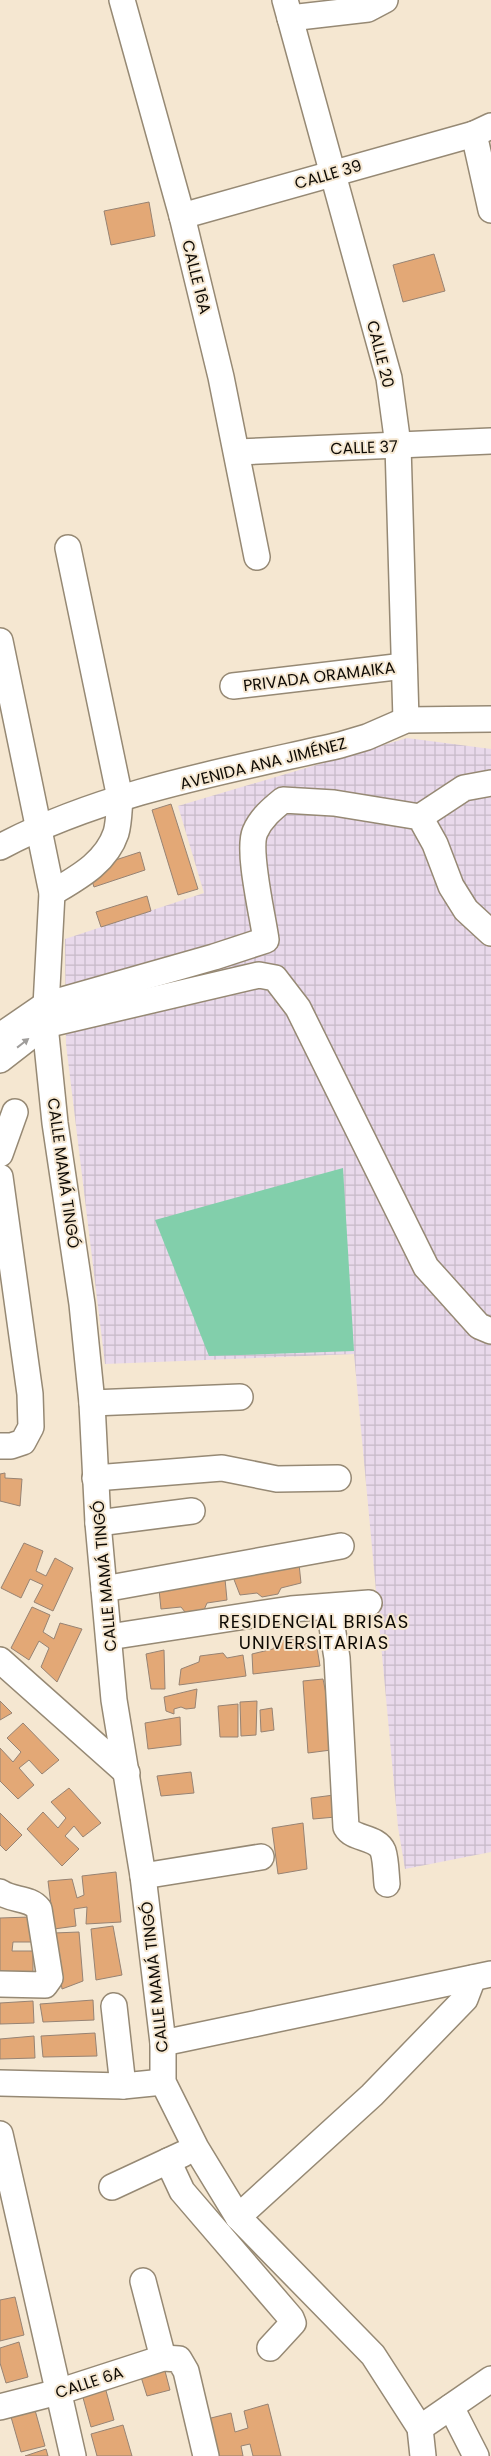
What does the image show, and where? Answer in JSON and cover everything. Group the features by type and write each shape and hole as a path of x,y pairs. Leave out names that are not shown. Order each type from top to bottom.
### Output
{"street":[{"name":"CALLE 16A","path":"122,0 182,216 237,452 257,557"},
{"path":"287,9 368,9 385,0"},
{"name":"CALLE 20","path":"287,9 389,378 398,446 406,720"},
{"name":"CALLE 39","path":"182,216 483,130"},
{"path":"483,130 491,210"},
{"name":"CALLE 37","path":"237,452 491,441"},
{"path":"52,893 85,874 107,852 116,833 120,798 68,548"},
{"name":"CALLE MAMÁ TINGÓ","path":"0,641 52,893 45,1015 55,1123 82,1304 92,1404 98,1523 114,1700 143,1876 163,2043 163,2082 196,2148 238,2217 373,2355 420,2428 423,2456"},
{"name":"PRIVADA ORAMAIKA","path":"233,686 404,666"},
{"name":"AVENIDA ANA JIMÉNEZ","path":"0,847 38,827 120,798 340,745 368,737 406,720 491,719"},
{"path":"491,783 464,788 420,817 334,802 283,800 265,814 254,833 254,860 266,940 275,978 298,1008 426,1266 479,1326 491,1331"},
{"path":"420,817 435,844 451,886 466,910 491,933"},
{"path":"0,1036 45,1015 196,962 266,940"},
{"path":"0,1060 45,1015 259,975 275,978"},
{"path":"0,1154 15,1112"},
{"path":"0,1176 30,1394 31,1427 23,1442 11,1446 0,1446"},
{"path":"92,1404 240,1397"},
{"path":"95,1478 222,1468 277,1480 338,1478"},
{"path":"98,1523 192,1511"},
{"path":"104,1589 341,1546"},
{"path":"109,1637 291,1609 369,1604"},
{"path":"330,1608 337,1658 346,1827 352,1833 380,1847 383,1852 387,1884"},
{"path":"0,1660 127,1773"},
{"path":"143,1876 261,1857"},
{"path":"0,1892 8,1898 31,1902 39,1909 50,1978 45,1985 0,1984"},
{"path":"163,2043 482,1976"},
{"path":"238,2217 372,2095 464,1999 482,1976"},
{"path":"114,2006 123,2086"},
{"path":"0,2083 123,2086 163,2082"},
{"path":"0,2134 73,2456"},
{"path":"112,2187 196,2148"},
{"path":"168,2161 182,2192 291,2318 293,2323 270,2348"},
{"path":"143,2281 171,2359 186,2372 206,2456"},
{"name":"CALLE 6A","path":"0,2407 171,2359"},
{"path":"420,2428 491,2379"},
{"path":"451,2407 476,2456"}],"shaded area":[{"path":"407,738 491,749 491,1852 405,1869 398,1827 354,1354 105,1364 66,1044 65,939 204,893 178,806"}],"green space":[{"path":"343,1168 354,1351 209,1356 155,1220"}],"building":[{"path":"149,202 155,236 111,245 104,211"},
{"path":"434,254 445,291 403,302 393,265"},
{"path":"171,804 198,889 178,895 152,810"},
{"path":"140,852 145,870 94,887 88,869"},
{"path":"147,896 151,911 101,927 96,912"},
{"path":"5,1473 5,1478 22,1479 20,1506 0,1501 0,1474"},
{"path":"24,1543 43,1551 36,1571 46,1576 55,1558 73,1568 53,1611 34,1602 43,1585 30,1579 21,1598 1,1588"},
{"path":"299,1564 301,1583 281,1588 278,1594 262,1597 257,1593 240,1595 233,1577"},
{"path":"225,1579 227,1600 207,1603 204,1610 185,1612 181,1607 161,1609 159,1589"},
{"path":"32,1607 50,1615 43,1632 54,1639 60,1623 82,1629 57,1682 41,1667 49,1648 39,1641 29,1660 11,1648"},
{"path":"294,1639 298,1646 316,1641 320,1666 253,1674 252,1654 273,1649 277,1641"},
{"path":"164,1650 165,1689 151,1689 146,1654"},
{"path":"223,1653 227,1658 243,1655 246,1676 179,1685 181,1669 199,1662 200,1656"},
{"path":"323,1679 328,1703 331,1750 308,1753 303,1681"},
{"path":"197,1689 195,1708 186,1709 181,1707 174,1709 174,1714 166,1711 164,1697"},
{"path":"0,1701 12,1713 0,1720"},
{"path":"257,1701 256,1735 241,1736 240,1702"},
{"path":"238,1704 238,1737 220,1737 218,1706"},
{"path":"272,1708 274,1730 261,1732 260,1710"},
{"path":"180,1717 181,1745 148,1749 145,1723"},
{"path":"23,1723 59,1760 42,1774 29,1760 19,1768 34,1785 18,1799 0,1781 0,1748 13,1762 21,1752 7,1738"},
{"path":"191,1772 194,1793 161,1796 157,1776"},
{"path":"69,1788 101,1823 83,1837 74,1826 65,1836 79,1849 62,1866 27,1829 43,1812 58,1828 66,1818 51,1802"},
{"path":"334,1795 336,1817 313,1819 311,1798"},
{"path":"0,1813 22,1835 6,1851 0,1845"},
{"path":"303,1823 307,1869 278,1874 272,1828"},
{"path":"116,1872 121,1922 86,1924 87,1907 74,1909 76,1926 54,1929 48,1881 72,1879 77,1898 84,1895 82,1876"},
{"path":"30,1917 32,1942 13,1942 12,1951 33,1951 33,1974 0,1975 0,1918"},
{"path":"113,1926 122,1975 96,1980 91,1929"},
{"path":"79,1932 83,1981 62,1989 54,1933"},
{"path":"93,2000 94,2020 43,2022 40,2004"},
{"path":"33,2001 34,2023 0,2024 0,2003"},
{"path":"95,2033 97,2056 43,2057 41,2036"},
{"path":"34,2036 35,2058 0,2059 0,2039"},
{"path":"15,2297 24,2335 0,2341 0,2300"},
{"path":"19,2342 28,2377 6,2383 0,2363 0,2348"},
{"path":"165,2371 170,2390 147,2396 141,2377"},
{"path":"105,2387 114,2420 91,2427 82,2394"},
{"path":"268,2404 281,2456 253,2456 250,2444 241,2446 243,2456 217,2456 207,2419 231,2413 235,2432 248,2428 244,2411"},
{"path":"35,2410 45,2446 21,2452 11,2417"},
{"path":"123,2425 132,2456 97,2456 91,2434"},
{"path":"46,2449 48,2456 25,2456"}],"district":[{"name":"RESIDENCIAL BRISAS UNIVERSITARIAS","path":"314,1632"}]}
